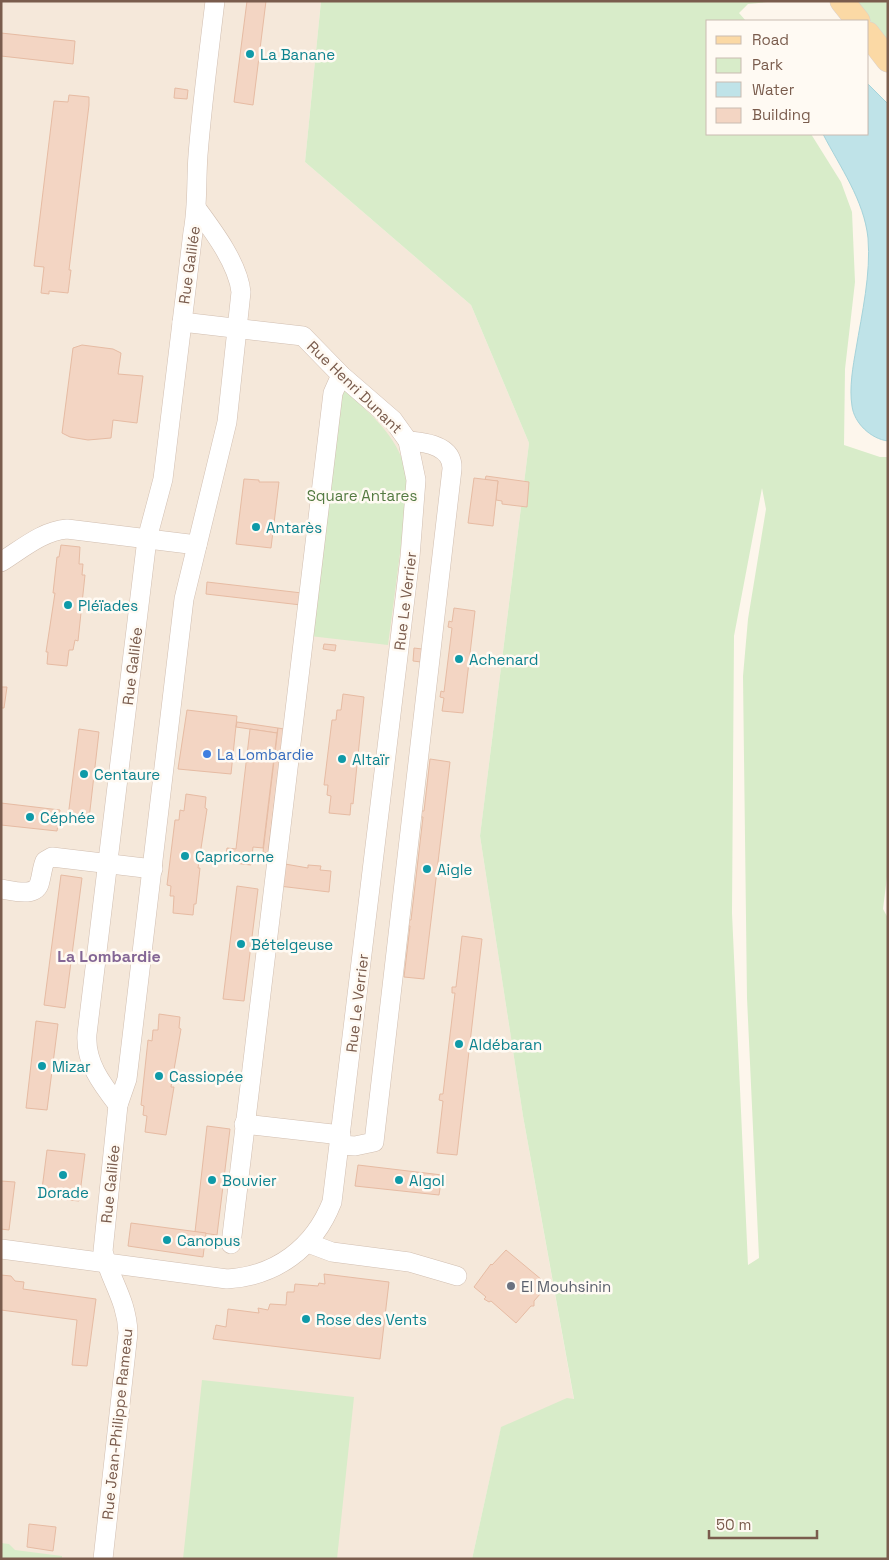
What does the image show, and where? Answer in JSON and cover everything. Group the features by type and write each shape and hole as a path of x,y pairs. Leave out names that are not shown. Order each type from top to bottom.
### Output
{"main road":[{"path":"842,1 857,20"},
{"path":"869,35 888,60"}],"street":[{"path":"198,209 195,185 215,1"},
{"name":"Rue Galilée","path":"118,1105 101,1082 86,1048 147,539 163,479 198,209"},
{"name":"Rue Galilée","path":"105,1263 102,1251 118,1105 128,1079 184,599 227,422 238,328 240,282 216,234 198,209"},
{"name":"Rue Henri Dunant","path":"182,322 303,336 341,375 393,420 408,440"},
{"path":"231,1244 333,393 341,375"},
{"path":"244,1124 340,1140 355,1146 374,1142 452,469 450,458 441,448 408,440"},
{"name":"Rue Le Verrier","path":"1,1249 227,1279 244,1278 273,1269 287,1261 308,1243 326,1217 332,1202 340,1140 416,497 414,464 408,440"},
{"path":"1,562 39,537 55,530 67,529 197,545"},
{"path":"1,889 25,892 36,890 39,886 45,861 52,857 153,869"},
{"path":"308,1243 332,1252 409,1262 457,1276"},
{"name":"Rue Jean-Philippe Rameau","path":"103,1559 128,1333 124,1304 105,1263"}],"shaded area":[{"path":"1,1 321,1 305,162 471,305 529,443 480,836 523,1116 574,1400 501,1428 472,1559 1,1559"}],"green space":[{"path":"321,1 778,1 748,4 739,13 745,20 706,20 706,135 812,135 841,182 852,212 855,282 845,369 844,445 880,457 888,457 888,869 883,909 888,918 888,1559 472,1559 501,1427 567,1398 574,1399 523,1116 480,836 529,443 471,305 305,162","holes":["762,488 766,509 748,619 743,676 747,998 759,1258 748,1265 732,913 734,636"]},
{"path":"854,1 888,1 888,43"},
{"name":"Square Antares","path":"339,385 374,418 393,441 400,454 409,485 388,645 301,635"},
{"path":"202,1380 354,1397 337,1559 183,1559"},
{"path":"1,1543 9,1544 15,1550 62,1556 62,1559 1,1559"}],"water":[{"path":"869,85 888,104 888,441 875,437 864,429 856,418 852,406 853,370 867,279 869,252 866,224 862,210 844,171 824,135 869,135"}],"building":[{"name":"La Banane","path":"247,1 266,1 253,105 234,102"},
{"path":"1,33 75,41 73,64 1,56"},
{"path":"175,88 188,90 187,99 174,98"},
{"path":"69,95 89,97 89,105 69,270 71,270 68,293 49,291 49,294 41,293 44,267 34,266 54,101 68,102"},
{"path":"82,345 113,349 121,353 118,374 143,376 137,423 113,420 111,438 88,440 70,437 62,433 73,348"},
{"path":"486,476 529,482 527,507 502,504 502,501 496,500 498,481 485,480"},
{"path":"474,478 498,481 493,526 468,523"},
{"name":"Antarès","path":"244,479 259,480 259,482 279,482 271,548 236,544"},
{"name":"Pléïades","path":"61,545 80,547 79,564 83,564 82,575 85,575 78,641 75,640 73,650 69,650 67,666 47,664 48,652 46,652 55,593 53,593 57,557 59,557"},
{"path":"207,582 302,593 301,605 206,594"},
{"name":"Achenard","path":"454,608 475,611 463,713 442,711 444,698 440,697 441,691 444,692 452,628 448,627 449,621 452,622"},
{"path":"324,644 336,645 335,651 323,649"},
{"path":"414,648 422,649 421,662 413,661"},
{"path":"1,687 7,687 4,708 1,708"},
{"name":"Altaïr","path":"343,694 364,697 353,804 351,803 350,815 329,813 331,796 327,795 328,785 324,785 332,720 336,720 337,710 341,710"},
{"name":"La Lombardie","path":"187,710 237,716 231,774 178,769"},
{"path":"237,722 278,728 277,733 236,727"},
{"path":"278,728 284,729 268,853 263,852"},
{"name":"Centaure","path":"79,729 99,732 89,819 68,817"},
{"path":"250,729 277,733 263,848 253,847 251,865 225,862 227,848 236,849"},
{"name":"Aigle","path":"430,759 450,762 424,979 404,977 410,926 407,926 407,920 411,920 423,817 420,817 421,811 424,811"},
{"name":"Capricorne","path":"186,794 206,797 205,808 207,809 198,868 200,868 196,904 194,904 193,915 173,913 174,896 170,896 171,886 167,885 175,820 179,820 180,810 184,811"},
{"name":"Céphée","path":"1,803 60,810 57,831 1,825"},
{"path":"285,864 308,868 308,865 321,866 320,870 331,871 329,892 279,886"},
{"path":"61,875 82,878 65,1008 44,1005"},
{"name":"Bételgeuse","path":"237,886 258,889 244,1001 223,999"},
{"name":"Aldébaran","path":"462,936 482,939 457,1155 437,1153 443,1101 439,1100 440,1094 443,1094 455,993 452,993 452,987 456,987"},
{"name":"Cassiopée","path":"159,1014 180,1017 179,1028 181,1029 171,1087 174,1087 166,1135 145,1132 147,1116 143,1115 144,1106 141,1105 148,1040 152,1041 153,1030 158,1030"},
{"name":"Mizar","path":"36,1021 58,1024 47,1110 26,1108"},
{"name":"Bouvier","path":"207,1126 230,1129 217,1235 195,1232"},
{"name":"Dorade","path":"47,1150 85,1154 79,1201 41,1197"},
{"name":"Algol","path":"358,1165 442,1175 439,1195 355,1186"},
{"path":"1,1181 15,1182 9,1230 1,1229"},
{"name":"Canopus","path":"131,1223 206,1233 203,1257 128,1246"},
{"name":"El Mouhsinin","path":"506,1250 548,1285 534,1301 534,1306 531,1306 516,1323 491,1301 489,1302 484,1299 486,1297 474,1287 491,1264"},
{"name":"Rose des Vents","path":"324,1274 389,1282 380,1359 213,1339 216,1325 226,1327 228,1309 259,1313 258,1308 268,1310 270,1304 286,1305 287,1292 294,1292 295,1284 318,1286 319,1283 325,1284"},
{"path":"1,1275 11,1276 15,1281 24,1282 23,1289 96,1299 87,1366 72,1365 77,1320 1,1310"},
{"path":"29,1524 56,1527 53,1551 27,1547"}],"place":[{"name":"La Banane","path":"250,54"},
{"name":"Antarès","path":"256,527"},
{"name":"Pléïades","path":"68,605"},
{"name":"Achenard","path":"459,659"},
{"name":"La Lombardie","path":"207,754"},
{"name":"Altaïr","path":"342,759"},
{"name":"Centaure","path":"84,774"},
{"name":"Céphée","path":"30,817"},
{"name":"Capricorne","path":"185,856"},
{"name":"Aigle","path":"427,869"},
{"name":"Bételgeuse","path":"241,944"},
{"name":"Aldébaran","path":"459,1044"},
{"name":"Mizar","path":"42,1066"},
{"name":"Cassiopée","path":"159,1076"},
{"name":"Dorade","path":"63,1175"},
{"name":"Bouvier","path":"212,1180"},
{"name":"Algol","path":"399,1180"},
{"name":"Canopus","path":"167,1240"},
{"name":"El Mouhsinin","path":"511,1286"},
{"name":"Rose des Vents","path":"306,1319"}],"district":[{"name":"La Lombardie","path":"109,956"}]}
